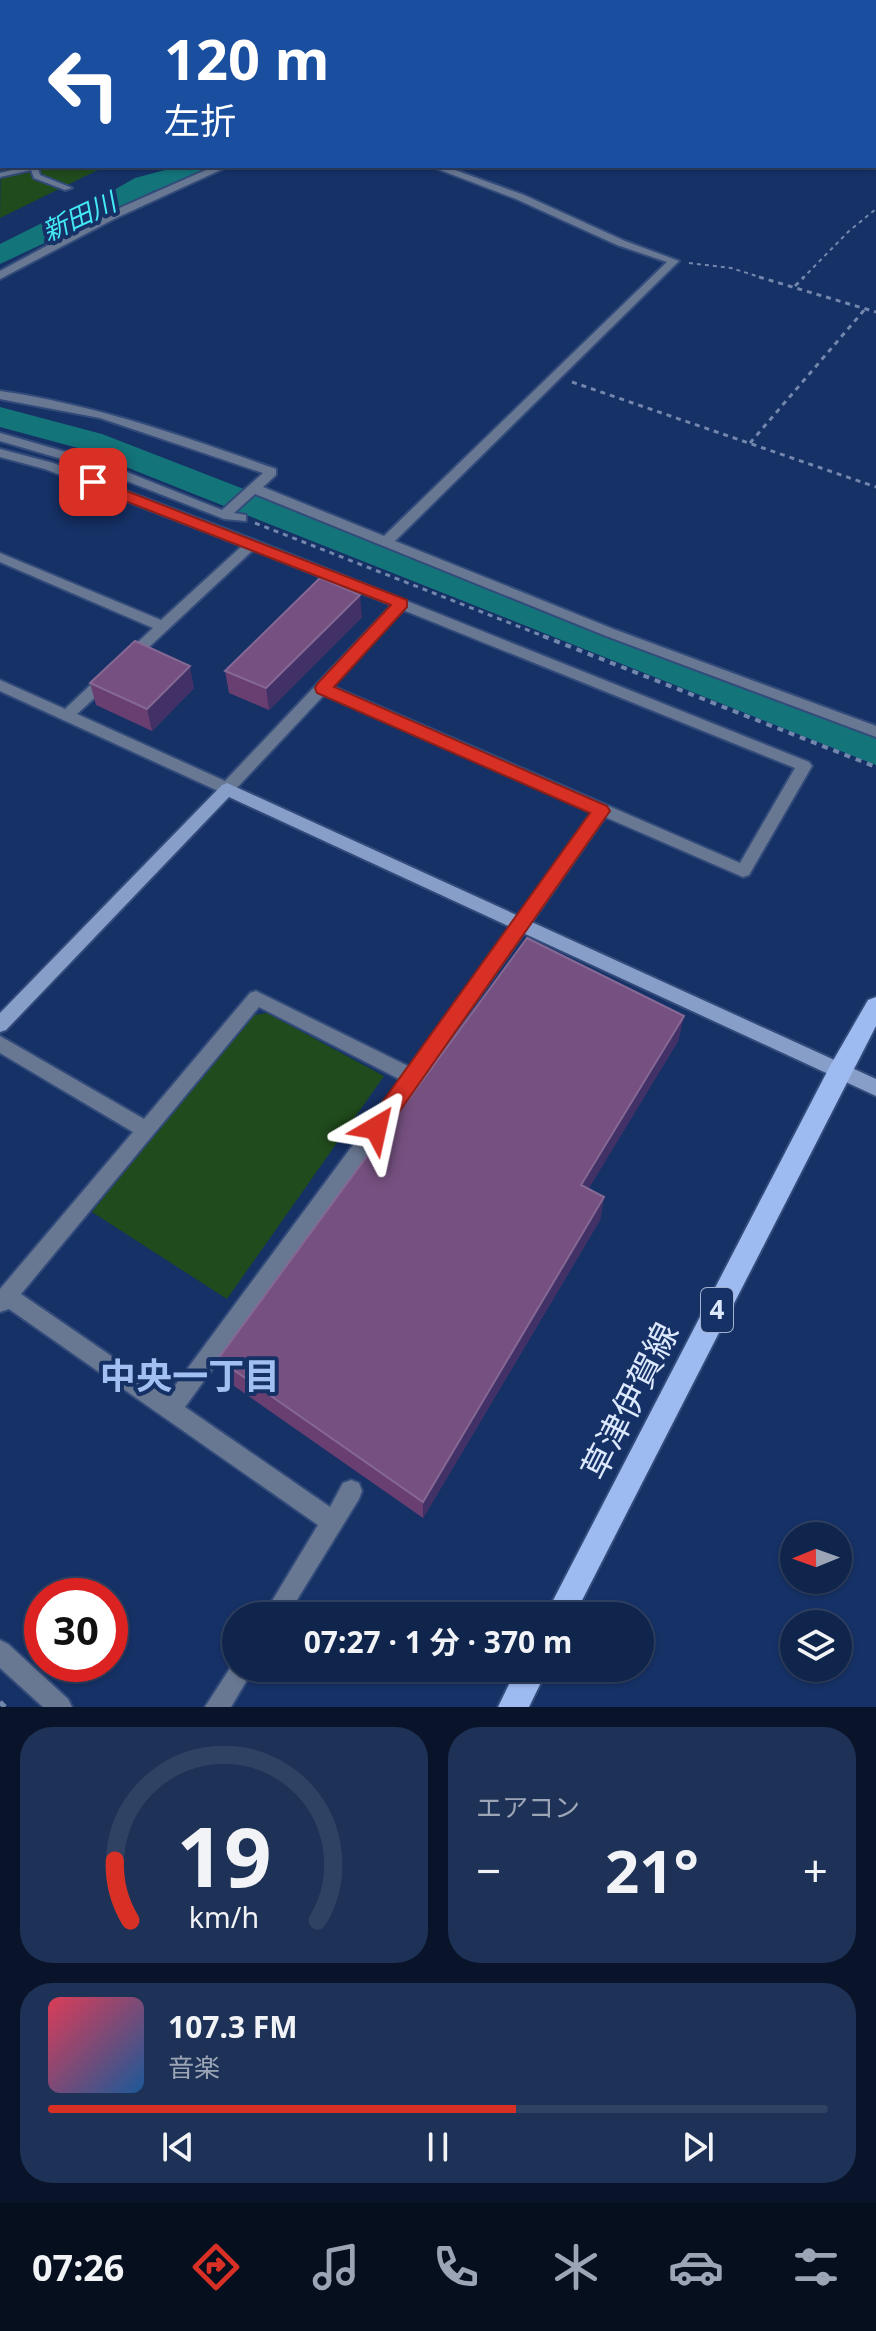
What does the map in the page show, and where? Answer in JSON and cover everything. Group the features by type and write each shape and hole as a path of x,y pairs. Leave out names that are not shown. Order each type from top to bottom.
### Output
{"main road":[{"name":"草津伊賀線","path":"566,1602 838,1073 876,1006"},
{"path":"513,1707 526,1682"}],"street":[{"path":"0,276 76,231 156,193 219,168"},
{"path":"385,543 674,261 621,243 520,197 440,168"},
{"path":"0,395 67,405 138,424 272,472 226,512"},
{"path":"0,437 100,466 241,518"},
{"path":"0,453 49,466 252,544 804,766 743,871 323,688"},
{"path":"250,491 611,633 876,732"},
{"path":"67,715 252,544"},
{"path":"0,557 162,626"},
{"path":"0,1025 401,604"},
{"path":"0,685 876,1088"},
{"path":"170,1409 523,925 601,811"},
{"path":"333,1522 170,1409 3,1300 256,998 413,1077"},
{"path":"0,1044 146,1130"},
{"path":"283,1602 351,1491"},
{"path":"0,1652 60,1707"},
{"path":"217,1707 233,1682"}],"lane":[{"path":"0,175 31,168"},
{"path":"35,168 37,176 45,181 68,188"}],"path":[{"path":"795,286 849,231 876,209"},
{"path":"674,261 731,268 876,312"},
{"path":"750,443 866,308"},
{"path":"555,376 876,487"},
{"path":"241,518 876,767"},
{"path":"0,1702 5,1707"}],"green space":[{"path":"1,168 102,168 0,218"},
{"path":"267,1013 384,1076 227,1299 92,1212 248,1016"}],"building":[{"path":"320,578 360,595 266,688 225,671"},
{"path":"135,641 190,666 147,709 90,683"},
{"path":"527,938 684,1016 581,1185 604,1197 423,1502 218,1359"}],"waterway":[{"name":"新田川","path":"0,255 64,223 78,222 145,184 172,179 199,168"},
{"path":"0,417 90,441 876,750"}],"district":[{"name":"中央一丁目","path":"190,1376"}],"route":[{"path":"93,482 401,604 323,688 601,811 376,1128"}]}
